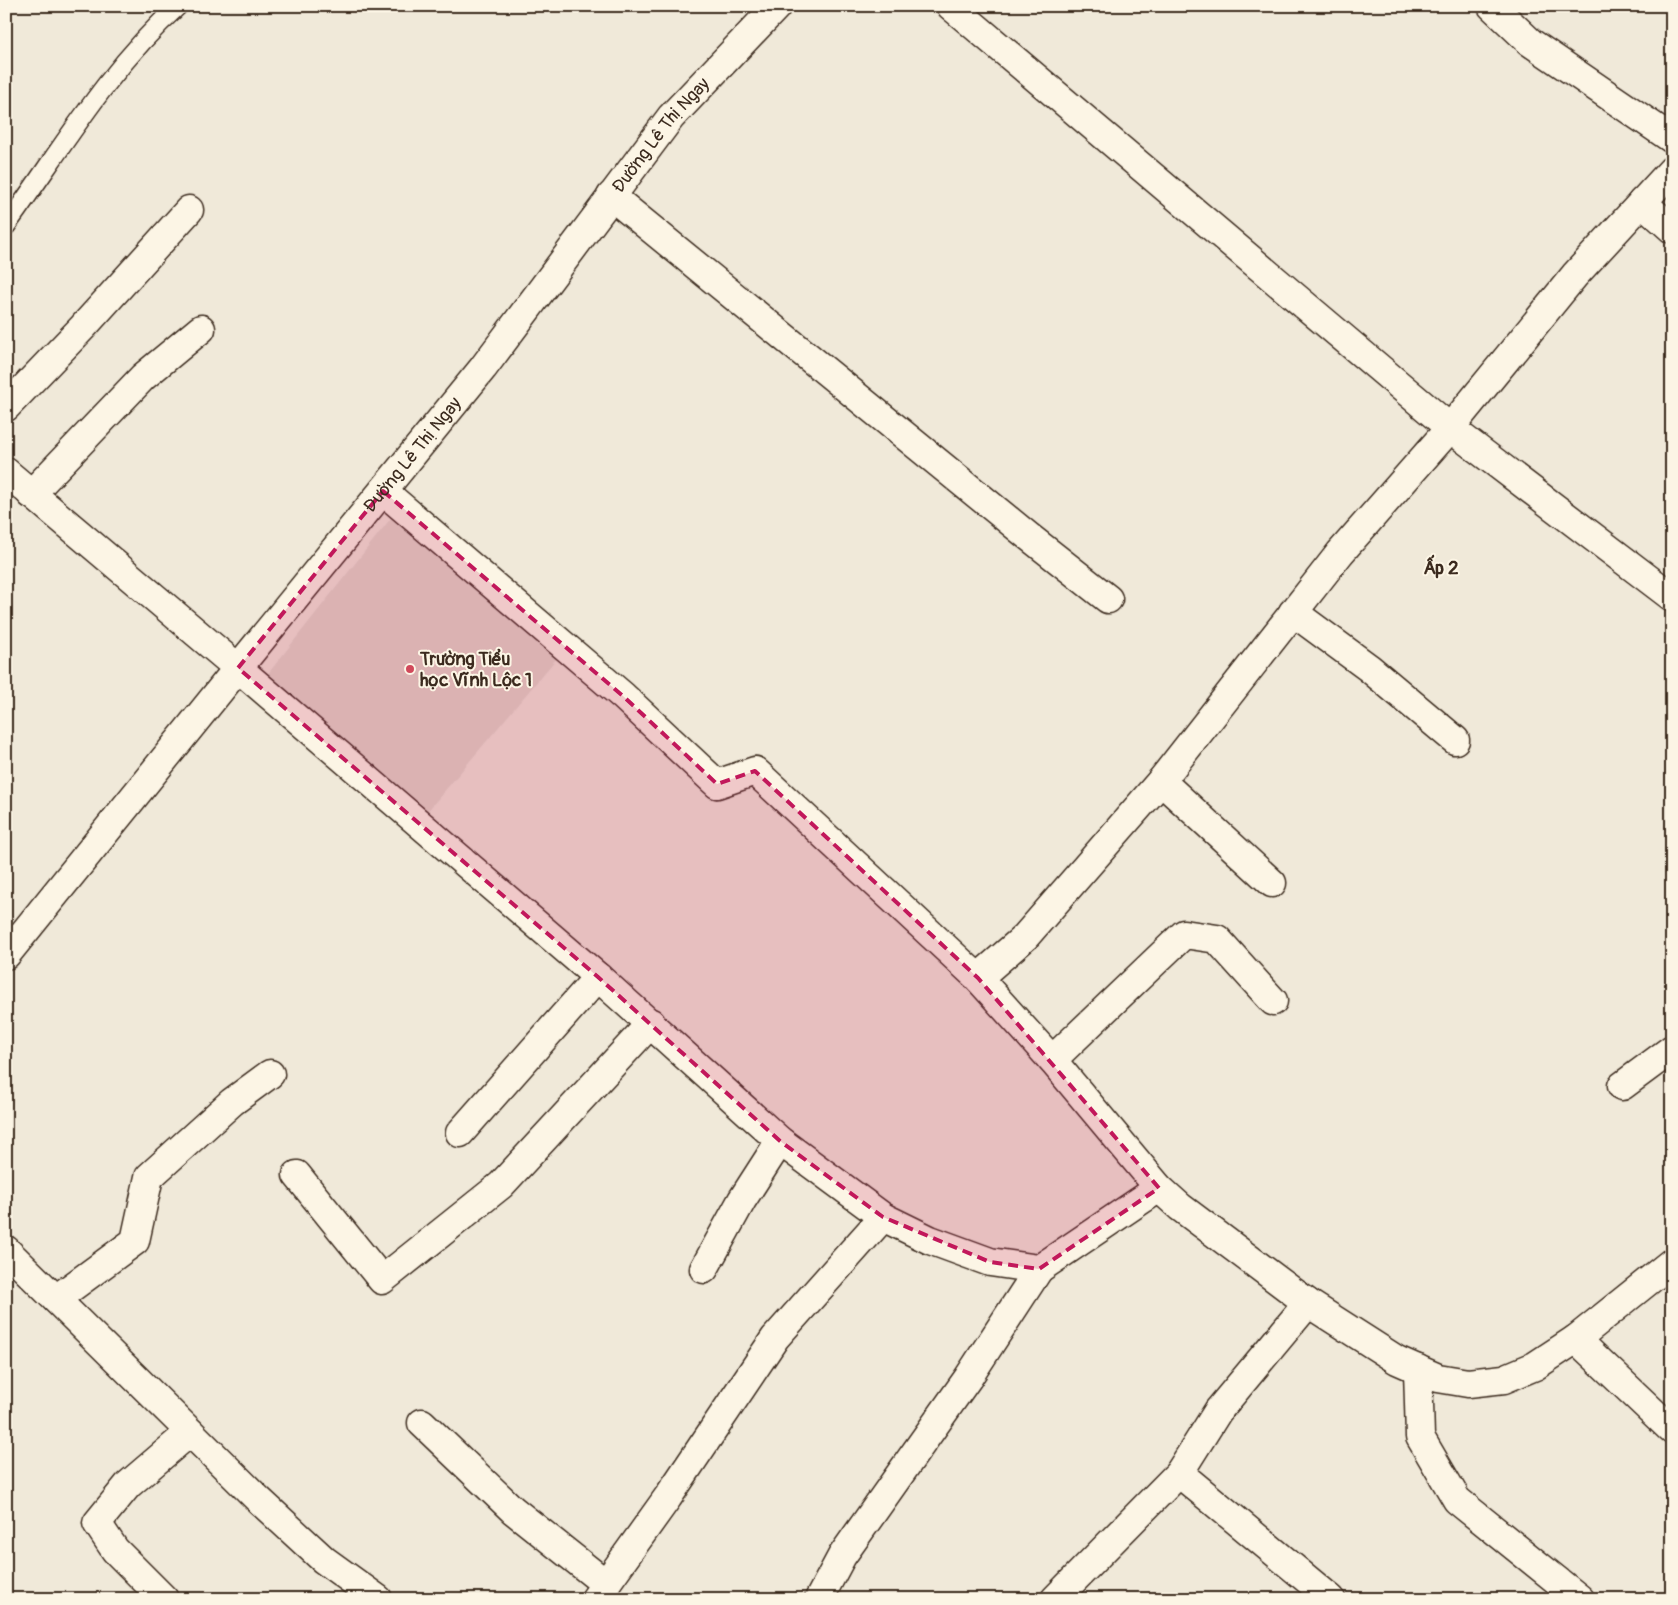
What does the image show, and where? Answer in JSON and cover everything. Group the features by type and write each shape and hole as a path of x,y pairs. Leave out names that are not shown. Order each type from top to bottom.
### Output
{"street":[{"name":"Đường Lê Thị Ngay","path":"6,955 483,368 671,117 777,6"},
{"path":"951,6 1450,428 1672,598"},
{"path":"1492,6 1530,42 1672,140"},
{"path":"978,978 1025,937 1161,781 1340,553 1450,428 1575,275 1672,170"},
{"path":"611,196 1108,599"},
{"path":"1642,202 1672,229"},
{"path":"6,407 84,327 189,210"},
{"path":"31,494 143,377 201,329"},
{"path":"6,472 598,977 780,1141 883,1217 930,1240 990,1262 1039,1269"},
{"path":"383,491 623,696 717,784 755,771 978,978 1052,1060 1159,1188 1187,1212 1308,1302 1396,1360 1438,1378 1468,1383 1504,1379 1534,1366 1576,1339 1672,1262"},
{"path":"1293,612 1369,668 1455,740"},
{"path":"1161,781 1272,884"},
{"path":"1052,1060 1158,956 1184,934 1217,939 1273,1001"},
{"path":"460,1133 598,977"},
{"path":"297,1175 382,1280 501,1185 651,1023"},
{"path":"1622,1086 1672,1049"},
{"path":"56,1300 135,1241 149,1178 232,1102 270,1074"},
{"path":"704,1269 742,1200 780,1141"},
{"path":"819,1599 842,1556 968,1378 1039,1269 1159,1188"},
{"path":"422,1423 600,1591 668,1497 775,1338 883,1217"},
{"path":"6,1250 190,1432 324,1560 378,1599"},
{"path":"1066,1596 1179,1473 1218,1411 1308,1302"},
{"path":"1576,1339 1672,1430"},
{"path":"1418,1369 1420,1437 1457,1500 1580,1599"},
{"path":"164,1599 115,1550 97,1522 128,1485 190,1432"},
{"path":"1179,1473 1331,1599"}],"lane":[{"path":"6,226 90,104 148,33 178,6"}],"highlighted area":[{"path":"383,491 623,696 717,784 755,771 978,978 1159,1188 1039,1269 990,1262 883,1217 780,1141 598,977 238,668"}],"shaded area":[{"name":"Trường Tiểu học Vĩnh Lộc 1","path":"391,518 557,658 426,813 263,680"}],"place":[{"name":"Trường Tiểu học Vĩnh Lộc 1","path":"410,669"}],"district":[{"name":"Ấp 2","path":"1441,567"}]}
